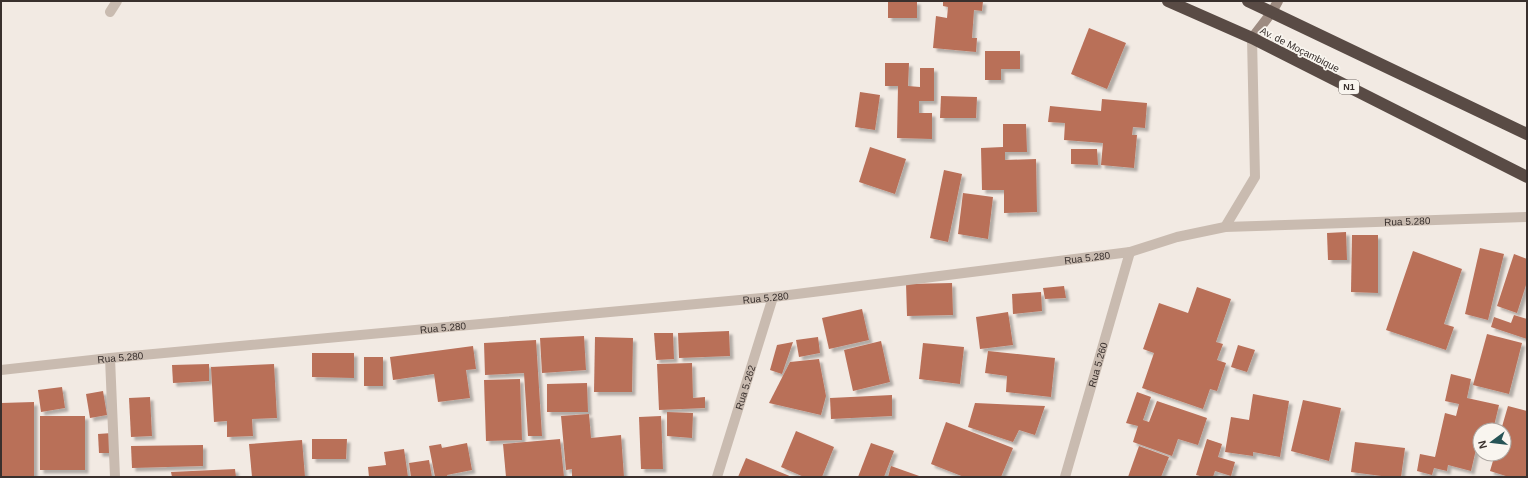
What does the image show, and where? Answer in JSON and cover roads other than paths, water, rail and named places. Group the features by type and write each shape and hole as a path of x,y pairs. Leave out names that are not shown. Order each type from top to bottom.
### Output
{"highway":[{"name":"Av. de Moçambique","path":"1168,1 1252,38 1527,177"},
{"name":"Av. de Moçambique","path":"1248,1 1275,6 1527,134"}],"street":[{"path":"110,12 118,1"},
{"path":"1225,226 1255,177 1252,38 1275,6"},
{"name":"Rua 5.280","path":"1,370 110,358 773,297 1130,252 1177,237 1225,226 1527,217"},
{"name":"Rua 5.260","path":"1065,477 1130,252"},
{"name":"Rua 5.262","path":"717,477 773,297"},
{"path":"110,358 115,477"}]}
